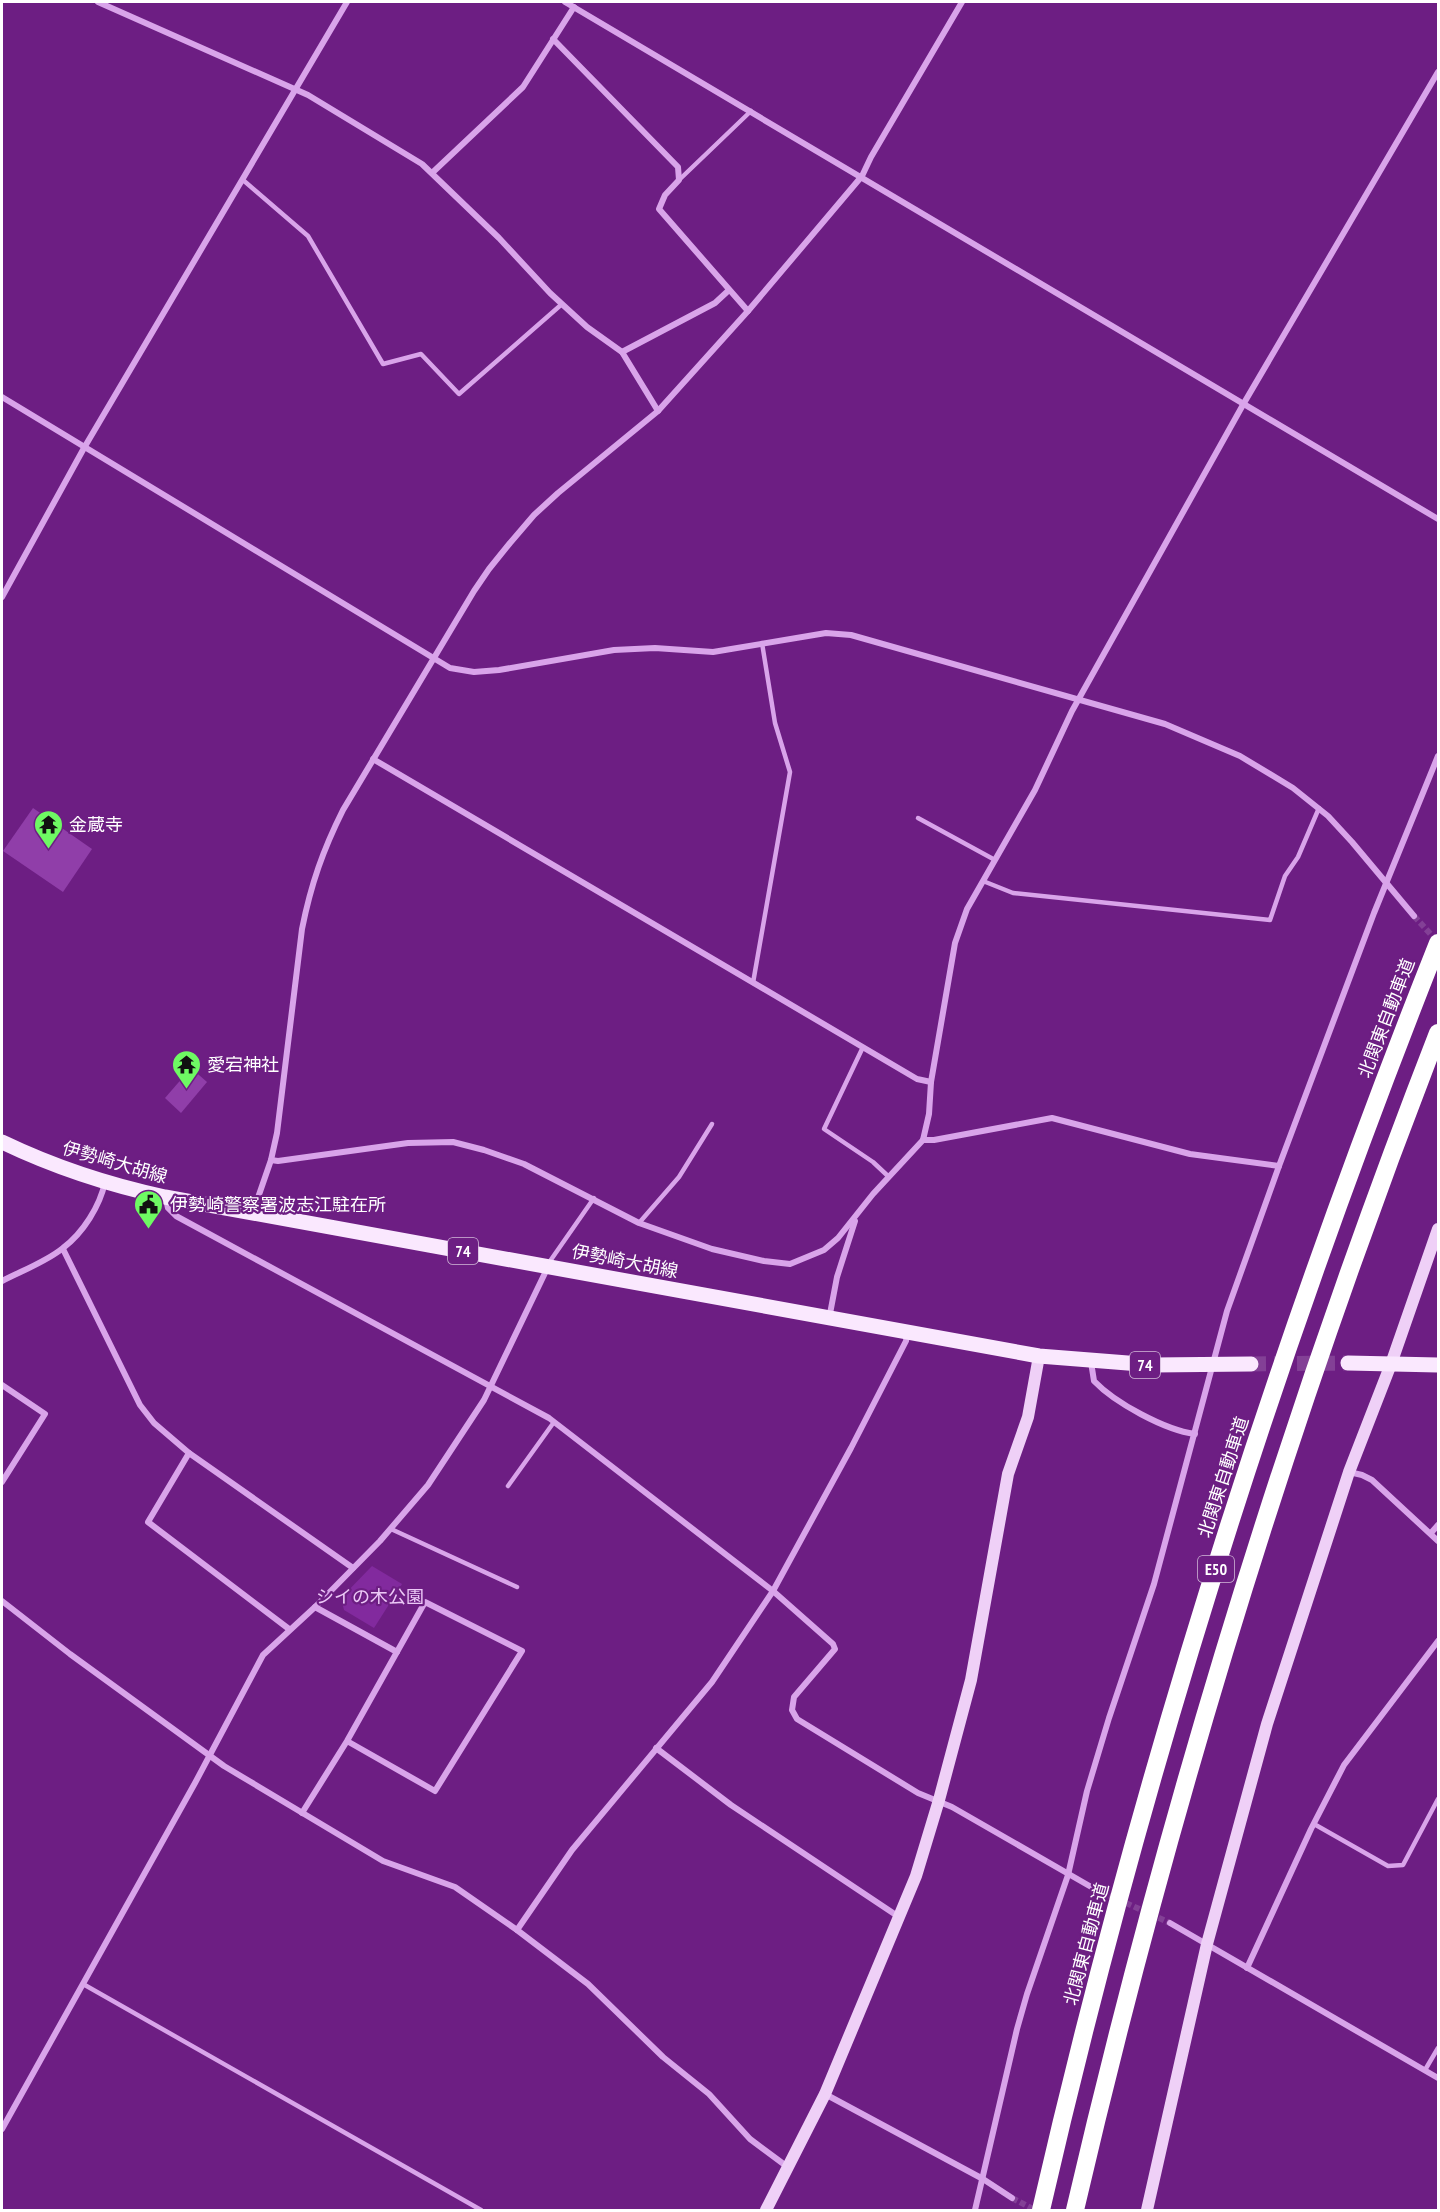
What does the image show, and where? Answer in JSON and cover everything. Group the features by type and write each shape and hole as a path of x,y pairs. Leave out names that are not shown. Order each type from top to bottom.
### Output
{"highway":[{"name":"北関東自動車道","path":"1041,2211 1106,1947 1159,1753 1228,1531 1291,1337 1342,1193 1438,943"},
{"name":"E50","path":"1077,2211 1088,2157 1138,1956 1191,1763 1259,1540 1374,1203 1438,1033"}],"main road":[{"name":"伊勢崎大胡線","path":"2,1142 50,1164 105,1182 165,1197 907,1334 1090,1362 1251,1364"},
{"path":"1348,1363 1438,1365"}],"street":[{"path":"98,2 296,89 422,164 499,238 562,304 587,327 622,352 658,411"},
{"path":"2,597 84,448 347,2"},
{"path":"565,2 1438,519"},
{"path":"253,1213 271,1160 282,1106 302,929 309,895 323,850 343,810 489,569 534,515 658,411 748,311 862,176 962,2"},
{"path":"432,173 523,87 574,7"},
{"path":"553,39 678,167 679,180 665,195 659,209 748,311"},
{"path":"271,1160 278,1161 408,1143 453,1142 524,1164 639,1223 702,1246 764,1261 790,1264 824,1250 838,1238 873,1194 923,1140 955,943 968,909 1035,790 1079,700 1244,403 1438,72"},
{"path":"622,352 715,303 729,290"},
{"path":"2,397 450,668 474,672 499,670 614,650 655,648 713,652 826,633 851,635 1164,724 1214,744 1275,776 1319,808 1352,842 1414,916"},
{"path":"975,2211 1017,2029 1068,1875 1087,1791 1154,1584 1227,1311 1279,1166 1386,884 1438,756"},
{"path":"373,759 917,1079 931,1082"},
{"path":"923,1140 934,1140 1052,1118 1191,1155 1279,1166"},
{"path":"2,1281 63,1249 101,1199 105,1182"},
{"path":"165,1197 168,1208 176,1216 554,1422 773,1591 833,1644 834,1649 794,1697 792,1710 794,1715 918,1793 939,1800 1093,1888"},
{"path":"828,1319 837,1277 857,1217"},
{"path":"1147,2211 1207,1944 1267,1724 1349,1472 1391,1364 1438,1229"},
{"path":"63,1249 140,1405 154,1423 189,1453 353,1568"},
{"path":"2,2129 263,1655 315,1607 391,1529 428,1485 491,1386 547,1266"},
{"path":"517,1930 572,1850 712,1682 773,1591 851,1448 906,1341 907,1334"},
{"path":"766,2211 825,2094 916,1876 971,1680 1008,1474 1028,1417 1039,1356"},
{"path":"1090,1362 1094,1381 1116,1398 1163,1425 1184,1433 1195,1434"},
{"path":"2,1385 45,1414 2,1482"},
{"path":"189,1453 148,1522 289,1629"},
{"path":"1349,1472 1372,1480 1438,1541"},
{"path":"1431,1533 1438,1525"},
{"path":"2,1601 69,1654 224,1766 383,1861 455,1887 517,1930 588,1984 663,2057 709,2094 750,2139 789,2168"},
{"path":"302,1813 347,1742 424,1602 522,1651 435,1791 347,1742"},
{"path":"315,1607 397,1652"},
{"path":"1247,1968 1344,1765 1438,1641"},
{"path":"656,1748 731,1805 899,1917"},
{"path":"1170,1923 1438,2078"},
{"path":"825,2094 983,2178 1012,2198"}],"lane":[{"path":"679,180 751,111"},
{"path":"243,180 308,236 383,363 421,354 459,394 562,304"},
{"path":"753,983 790,772 774,723 762,643"},
{"path":"983,881 1013,893 1270,920 1285,876 1298,857 1319,808"},
{"path":"918,818 995,860"},
{"path":"863,1047 824,1129 873,1162 889,1177"},
{"path":"639,1223 680,1177 712,1124"},
{"path":"547,1266 594,1198"},
{"path":"508,1486 554,1422"},
{"path":"391,1529 517,1587"},
{"path":"1314,1824 1388,1866 1403,1865 1438,1799"},
{"path":"83,1984 481,2211"},
{"path":"1425,2070 1438,2048"}],"green space":[{"name":"シイの木公園","path":"372,1566 402,1584 374,1628 344,1610 341,1598"}],"building":[{"name":"金蔵寺","path":"33,808 92,849 63,892 3,851"},
{"name":"愛宕神社","path":"191,1068 207,1082 181,1113 165,1098"}],"tunnel":[{"path":"1414,916 1436,940"},
{"path":"1251,1364 1348,1363"},
{"path":"1093,1888 1170,1923"},
{"path":"1012,2198 1035,2210"}],"place":[{"name":"金蔵寺","path":"48,850"},
{"name":"愛宕神社","path":"186,1090"},
{"name":"伊勢崎警察署波志江駐在所","path":"149,1230"}]}
